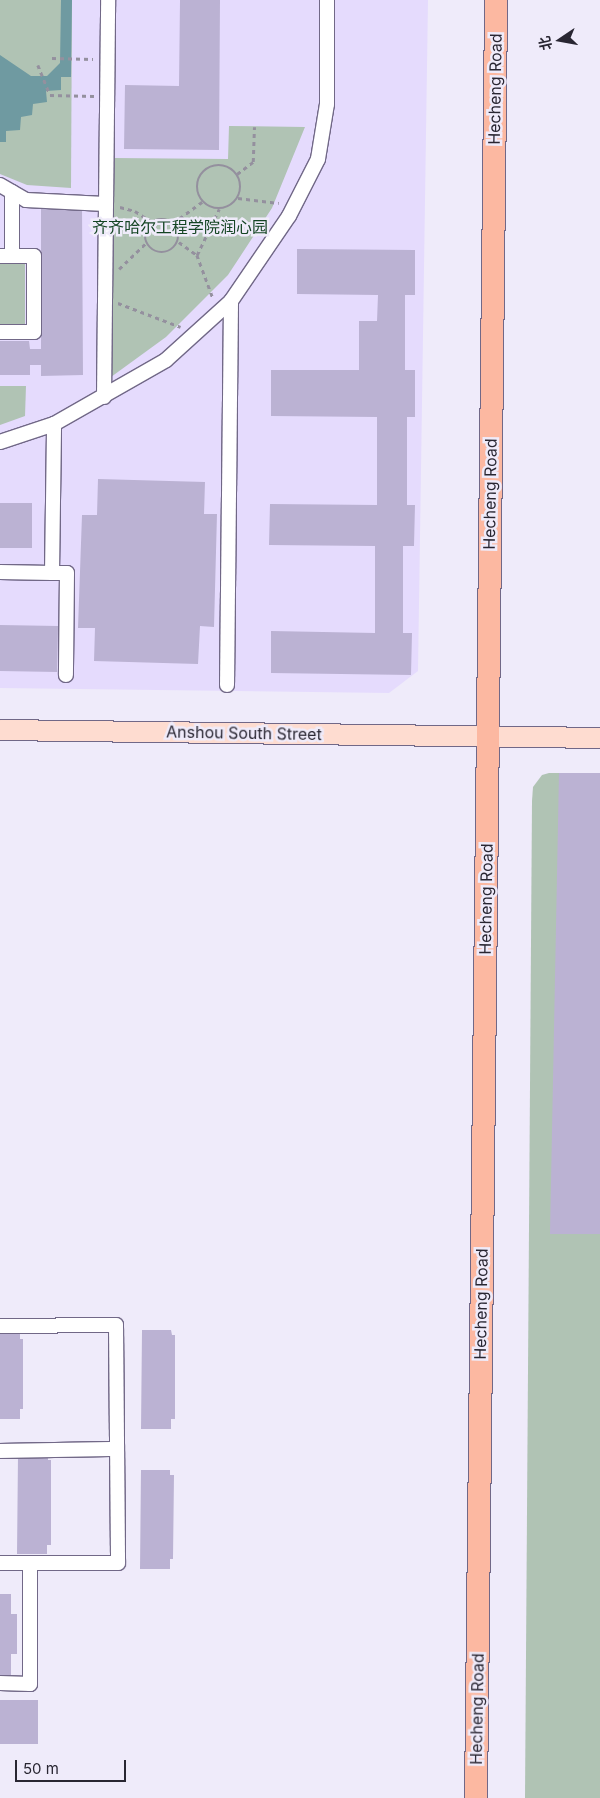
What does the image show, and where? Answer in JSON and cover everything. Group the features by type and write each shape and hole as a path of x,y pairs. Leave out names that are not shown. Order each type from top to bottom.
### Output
{"main road":[{"name":"Hecheng Road","path":"476,1798 496,0"}],"street":[{"path":"104,397 108,0"},
{"path":"0,442 54,424 166,360 231,301 294,205 318,159 328,104 327,0"},
{"path":"0,185 26,200 105,204"},
{"path":"0,332 34,332 34,256 6,256 12,192"},
{"path":"227,685 231,301"},
{"path":"52,572 54,424"},
{"path":"0,572 67,573 66,675"},
{"name":"Anshou South Street","path":"0,730 600,738"},
{"path":"0,1326 116,1326 118,1563 0,1563"},
{"path":"0,1450 117,1449"},
{"path":"0,1683 30,1684 30,1563"}],"path":[{"path":"52,58 77,60"},
{"path":"38,65 50,95 107,96"},
{"path":"237,174 253,162 254,127"},
{"path":"220,165 237,174 241,184 238,198 228,208 219,209 202,202 197,181 205,169 220,165"},
{"path":"238,198 294,205"},
{"path":"173,223 202,202"},
{"path":"105,204 135,211 152,222"},
{"path":"197,255 219,209"},
{"path":"160,219 173,223 179,231 179,242 172,251 162,254 151,250 146,243 146,229 152,222 160,219"},
{"path":"179,242 197,255 219,312"},
{"path":"146,243 104,291 196,333"}],"shaded area":[{"path":"0,0 428,0 418,671 389,693 0,688"}],"green space":[{"path":"0,0 72,0 71,188 27,185 0,174"},
{"name":"齐齐哈尔工程学院润心园","path":"229,126 305,127 272,208 228,275 166,337 111,377 114,158 228,159"},
{"path":"0,263 25,263 25,324 0,324"},
{"path":"0,386 26,386 25,416 0,425"},
{"path":"549,773 600,773 600,1798 525,1798 532,801 533,787 542,775"}],"water":[{"path":"61,0 72,0 71,77 61,77 61,90 46,91 47,102 33,104 32,115 21,117 20,130 6,131 6,142 0,142 0,55 31,76 47,76 60,63"}],"building":[{"path":"180,0 220,0 219,150 124,149 125,85 179,86"},
{"path":"41,205 82,205 83,375 41,376 41,365 30,365 30,375 0,375 0,341 29,341 30,349 41,349"},
{"path":"297,249 415,250 415,295 405,295 405,370 415,370 415,417 407,417 407,505 415,505 414,546 403,546 403,633 412,633 411,675 271,673 271,631 375,633 375,546 269,545 270,504 377,505 377,417 271,416 271,370 359,370 359,321 377,321 378,295 297,294"},
{"path":"98,479 205,482 204,514 217,514 214,627 200,626 198,664 94,661 95,628 78,628 82,515 97,515"},
{"path":"0,503 32,503 32,548 0,548"},
{"path":"0,625 58,626 57,672 0,671"},
{"path":"559,773 600,773 600,1234 550,1234"},
{"path":"142,1330 171,1330 172,1335 175,1335 175,1419 171,1419 171,1429 141,1429"},
{"path":"0,1334 20,1334 20,1339 23,1339 23,1409 20,1409 20,1419 0,1419"},
{"path":"18,1455 48,1456 48,1460 51,1460 51,1545 47,1545 47,1554 17,1554"},
{"path":"141,1470 170,1470 170,1475 174,1475 173,1559 170,1559 170,1569 140,1569"},
{"path":"0,1594 11,1594 11,1614 17,1614 17,1654 11,1654 11,1675 0,1675"},
{"path":"0,1700 38,1700 38,1744 0,1744"}]}
